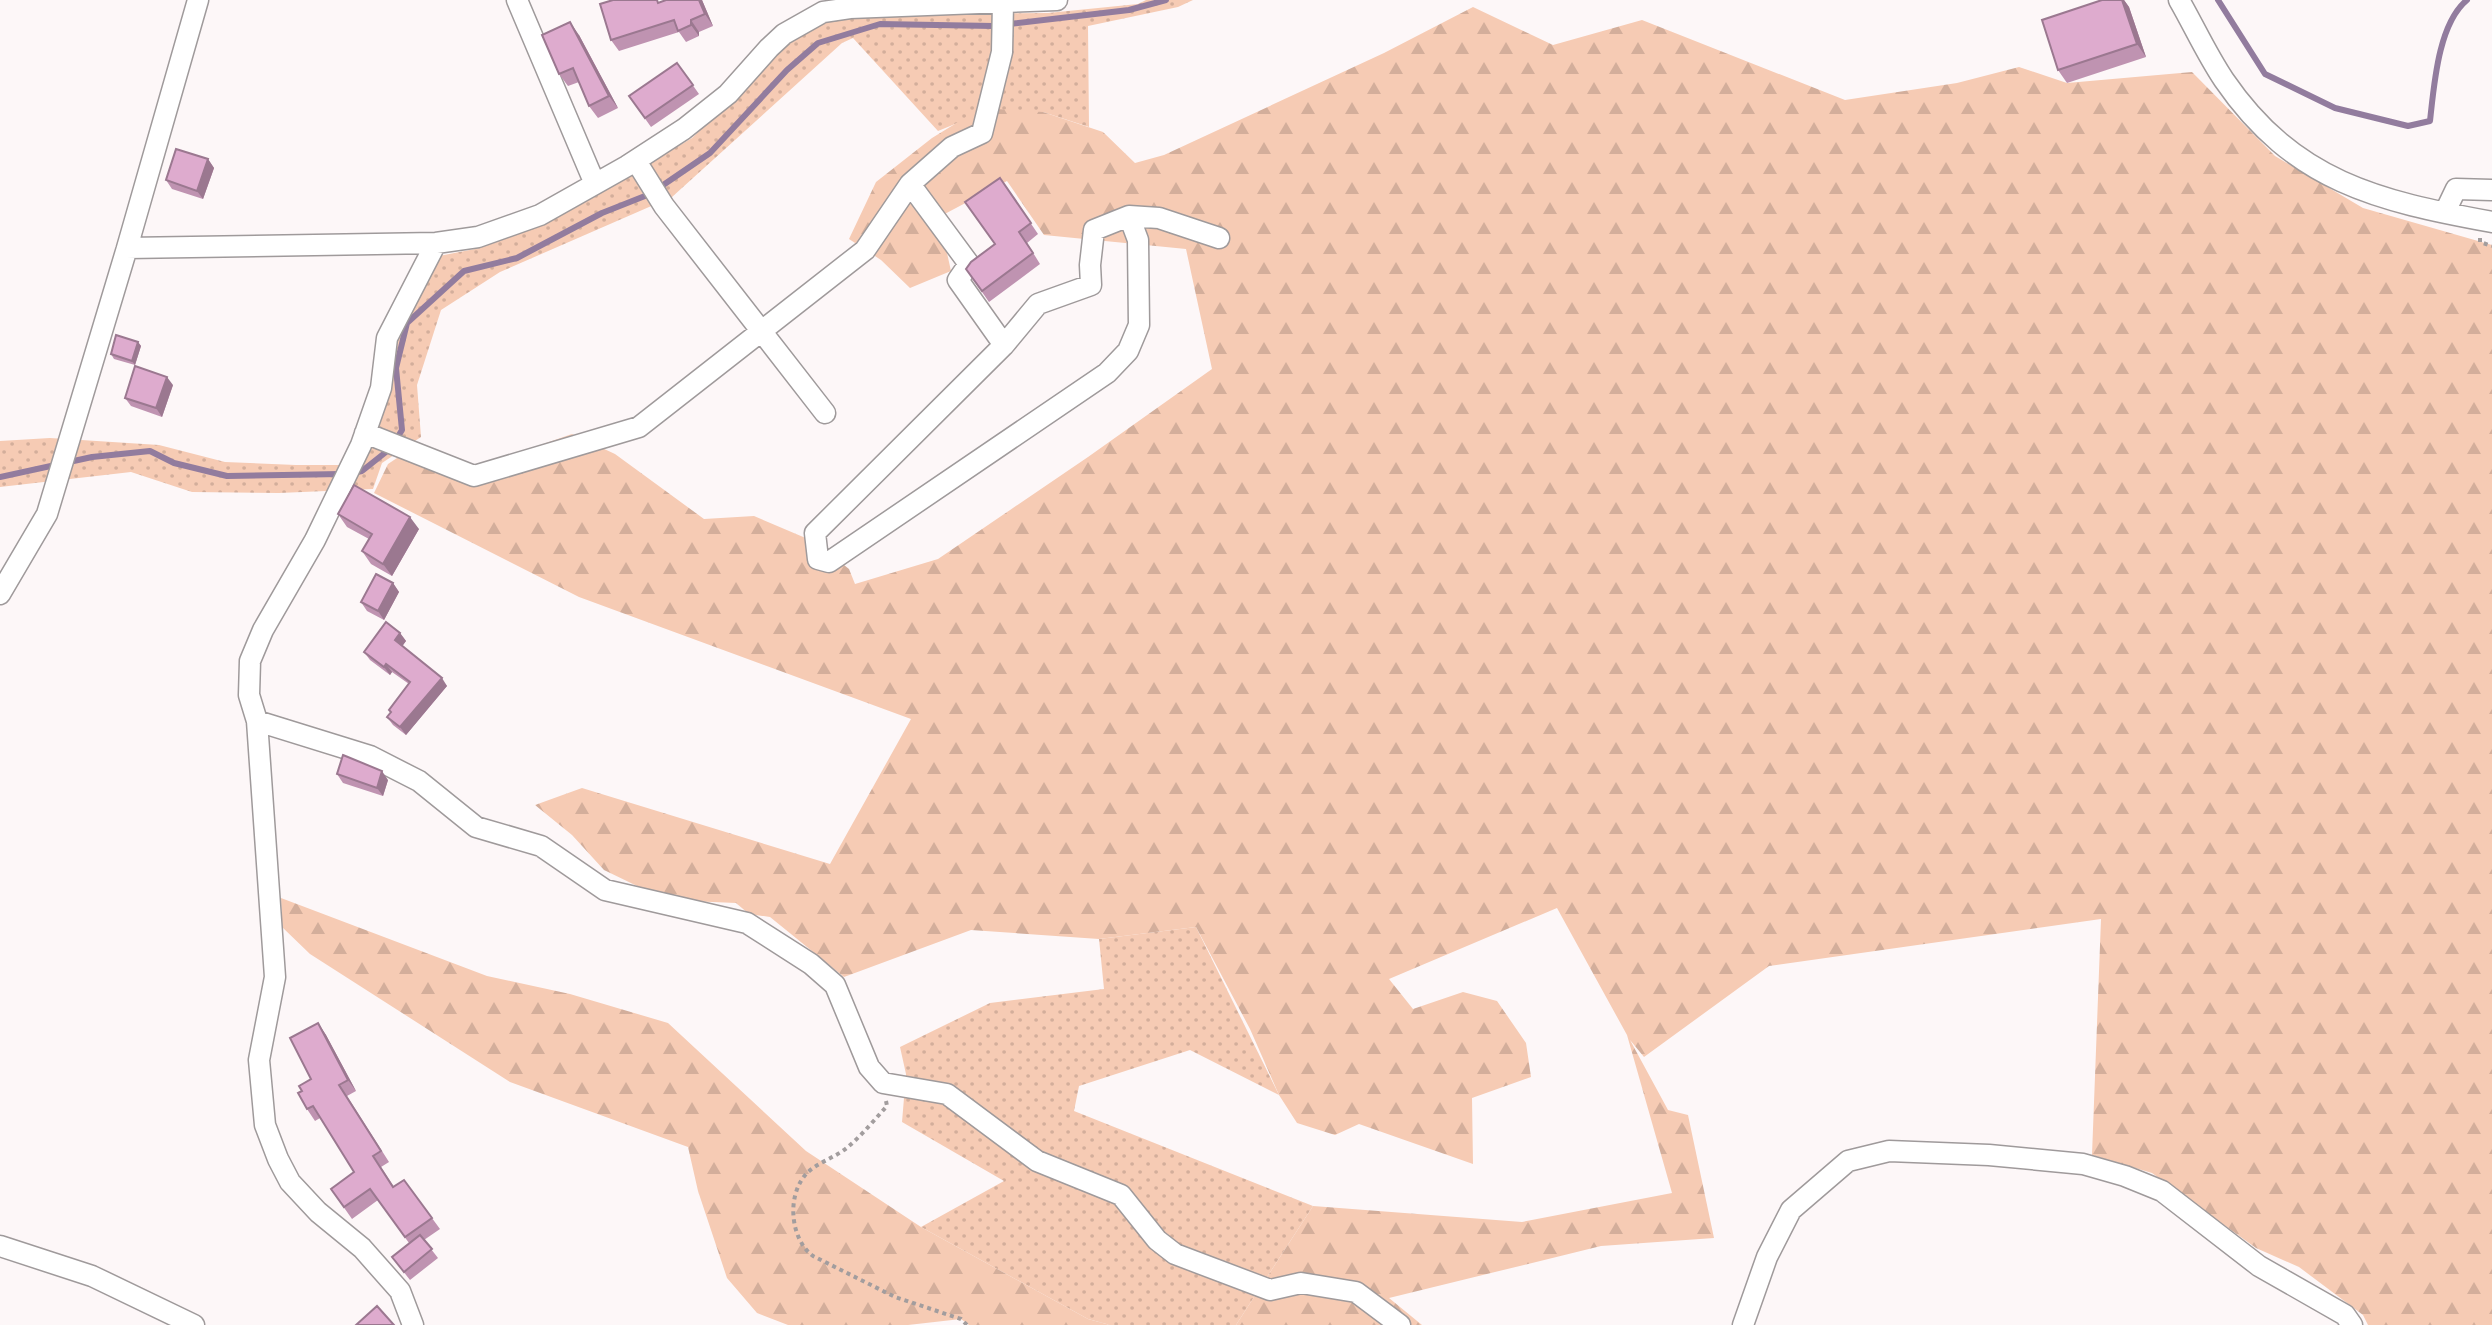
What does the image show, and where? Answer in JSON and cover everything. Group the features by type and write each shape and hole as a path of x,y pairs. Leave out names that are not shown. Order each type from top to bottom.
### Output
{"street":[{"path":"0,594 47,514 198,0"},
{"path":"517,0 595,184"},
{"path":"127,248 436,243 478,237 540,215 636,161 728,94 784,34 823,12 850,8 1057,0"},
{"path":"2179,0 2224,80 2283,146 2319,171 2360,191 2405,205 2492,222"},
{"path":"365,433 474,476 639,427 865,250 910,184 952,147 982,133 1002,52 1003,3"},
{"path":"636,161 664,206 825,413"},
{"path":"910,184 969,264 958,280 1004,345"},
{"path":"2445,212 2456,189 2492,190"},
{"path":"1129,216 1138,240 1139,325 1128,351 1107,373 829,562 818,559 815,533 1004,345 1038,304 1091,285 1094,230 1129,216 1159,218 1219,238"},
{"path":"413,1325 400,1291 362,1248 318,1212 290,1182 265,1125 259,1060 275,977 257,721 249,695 250,661 263,630 315,540 365,433 381,388 387,338 436,243"},
{"path":"257,721 370,756 419,781 476,827 541,846 605,890 747,923 811,964 835,985 869,1067 883,1083 947,1094 1037,1161 1121,1195 1157,1240 1175,1254 1270,1290 1301,1283 1356,1292 1400,1325"},
{"path":"1743,1325 1767,1257 1791,1210 1848,1161 1889,1151 1989,1155 2083,1164 2125,1176 2162,1191 2259,1266 2345,1315 2352,1325"},
{"path":"0,1246 92,1276 194,1325"}],"path":[{"path":"883,1083 887,1106 848,1147 807,1173 793,1199 801,1247 895,1297 961,1319 967,1325"}],"green space":[{"path":"1146,0 1193,0 1178,7 1088,26 1089,127 1043,112 960,122 938,131 853,38 842,43 672,197 500,272 441,310 417,385 421,437 382,463 373,489 279,493 192,492 131,472 0,487 0,441 50,438 159,445 225,462 339,465 364,453 393,336 439,256 475,249 543,223 692,138 803,30 826,18 854,15 1048,13 1138,4"},
{"path":"1473,7 1553,45 1642,20 1845,100 1957,83 2019,67 2067,83 2192,72 2275,156 2363,208 2492,245 2492,1325 2368,1325 2363,1315 2299,1267 2256,1248 2152,1173 2092,1155 2101,919 1769,966 1644,1057 1630,1040 1668,1110 1688,1115 1714,1238 1601,1246 1389,1298 1422,1325 1236,1325 1313,1206 1522,1222 1672,1193 1627,1035 1557,908 1389,979 1413,1009 1463,992 1497,1001 1526,1043 1531,1077 1472,1098 1473,1164 1359,1124 1335,1135 1297,1123 1279,1095 1250,1029 1196,927 1099,939 971,930 844,977 770,917 749,914 736,903 666,900 604,870 572,835 535,805 582,788 830,864 911,719 579,597 374,493 388,464 415,446 474,468 572,434 615,454 704,519 754,516 815,542 849,569 855,584 938,559 1212,369 1186,249 1044,235 1007,181 939,217 951,271 910,288 881,260 849,239 876,182 932,138 981,108 1043,112 1103,132 1135,163 1164,155 1384,53"},
{"path":"281,898 487,976 570,994 668,1023 806,1151 921,1227 1088,1319 1110,1325 969,1325 961,1319 908,1325 788,1325 757,1313 727,1278 698,1191 688,1147 510,1082 310,954 282,927"},
{"path":"1196,927 1279,1095 1190,1050 1079,1086 1074,1111 1313,1206 1236,1325 1110,1325 1088,1319 921,1227 1004,1181 902,1122 906,1074 900,1047 990,1003 1104,989 1099,939"}],"building":[{"path":"613,0 657,0 658,3 666,0 699,0 705,14 678,31 674,20 611,40 600,4"},
{"path":"2102,0 2122,0 2137,44 2058,70 2042,20"},
{"path":"570,22 609,96 589,106 573,68 559,74 542,35"},
{"path":"677,63 693,85 645,118 629,96"},
{"path":"176,149 208,159 197,191 166,180"},
{"path":"1000,178 1031,223 1019,232 1033,253 982,291 966,269 995,244 965,202"},
{"path":"116,335 138,342 132,361 111,354"},
{"path":"135,366 167,377 156,408 125,398"},
{"path":"354,485 410,517 383,564 362,551 372,534 338,514"},
{"path":"376,574 393,583 378,611 361,602"},
{"path":"386,622 400,633 395,640 442,678 400,727 387,717 410,682 364,652"},
{"path":"343,755 382,771 377,788 337,774"},
{"path":"318,1023 348,1080 339,1085 381,1151 373,1156 393,1187 404,1180 432,1218 405,1237 370,1189 344,1207 331,1189 354,1172 313,1106 307,1109 298,1093 302,1091 299,1086 311,1079 290,1038"},
{"path":"420,1235 432,1249 404,1272 392,1257"},
{"path":"377,1306 394,1325 356,1325"}],"waterway":[{"path":"352,473 362,471 391,448 402,430 396,368 407,323 464,271 517,258 602,213 650,194 710,153 787,70 818,43 880,24 993,26 1129,10 1166,0"},
{"path":"2218,0 2265,74 2335,108 2408,126 2430,121 2439,56 2450,24 2467,0"},
{"path":"0,477 92,457 150,451 174,463 227,476 341,474"}]}
